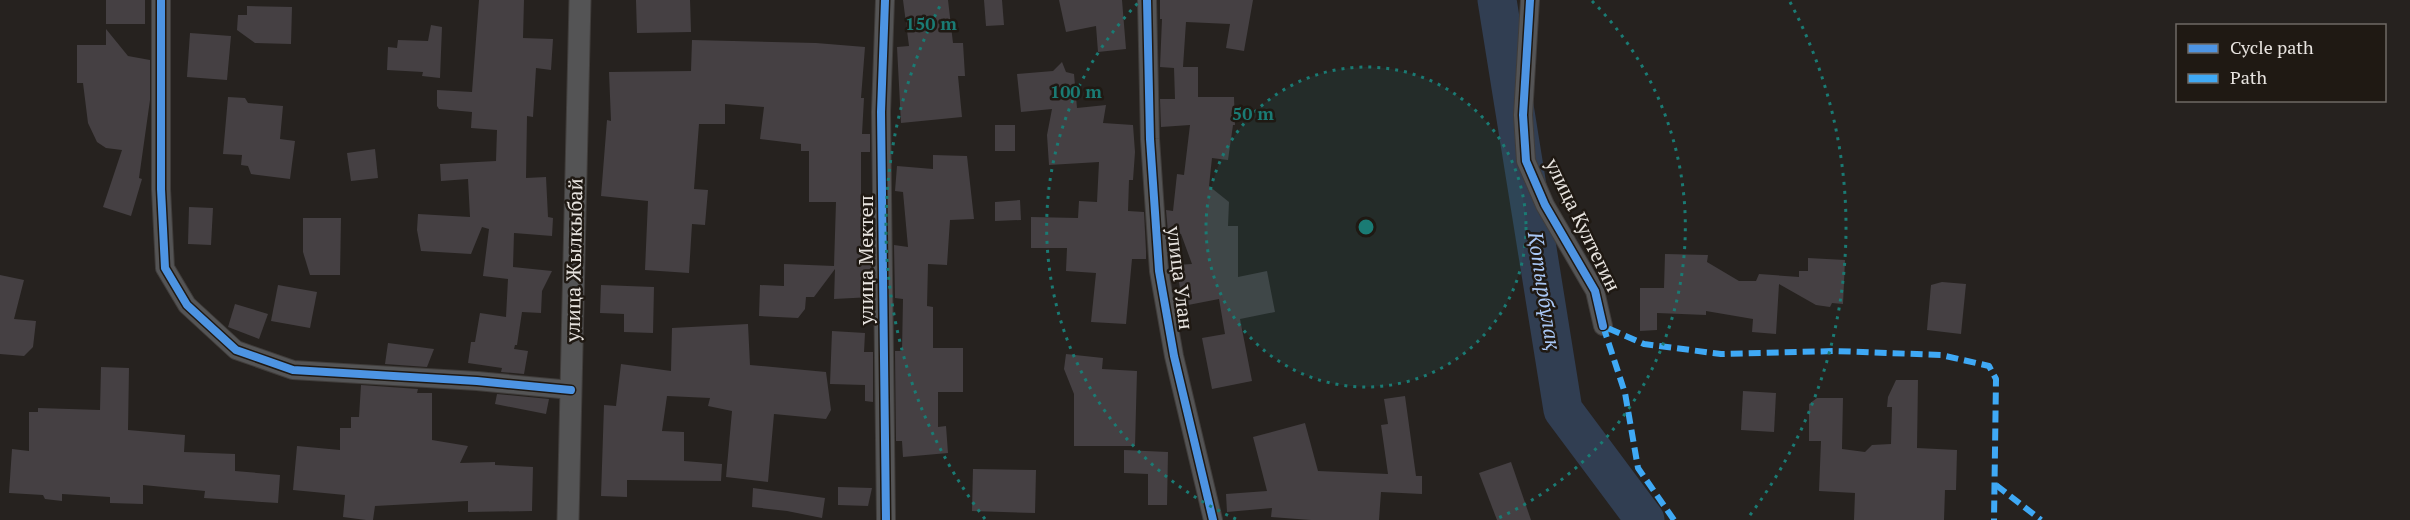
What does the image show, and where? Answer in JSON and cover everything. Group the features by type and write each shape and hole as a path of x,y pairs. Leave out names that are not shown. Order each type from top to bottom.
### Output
{"street":[{"path":"161,0 161,189 165,268 187,305 236,350 293,370 477,381 571,390"},
{"name":"улица Жылкыбай","path":"568,520 580,0"},
{"name":"улица Мектеп","path":"885,0 881,112 886,520"},
{"name":"улица Улан","path":"1147,0 1150,139 1159,271 1174,356 1213,520"},
{"name":"улица Култегин","path":"1530,0 1523,114 1526,161 1545,205 1595,291 1603,326"}],"building":[{"path":"106,0 145,0 145,24 106,24"},
{"path":"479,0 524,0 523,38 553,39 551,70 536,68 533,117 527,116 526,178 546,177 548,217 553,218 552,236 514,233 513,267 552,271 542,291 541,313 522,312 517,345 514,349 528,351 524,374 501,372 502,368 468,363 471,342 475,342 480,313 506,317 508,279 483,276 489,229 482,227 471,254 421,251 417,230 418,214 470,217 468,179 441,181 440,164 496,161 497,130 471,128 472,112 439,109 437,106 437,90 472,92"},
{"path":"636,0 690,0 691,32 637,33"},
{"path":"903,0 948,0 953,43 963,43 965,76 958,76 962,117 901,123 897,47 909,46"},
{"path":"984,0 1002,0 1004,25 986,26"},
{"path":"1059,0 1122,0 1126,49 1098,52 1096,26 1066,32"},
{"path":"1160,0 1253,0 1244,51 1226,48 1230,24 1186,22 1183,67 1198,67 1198,97 1234,97 1235,125 1233,125 1228,160 1212,158 1209,186 1229,202 1228,226 1238,226 1238,277 1267,271 1275,312 1240,319 1252,381 1212,389 1202,338 1225,334 1219,299 1183,306 1176,265 1192,264 1181,234 1168,232 1166,210 1173,211 1177,174 1184,175 1190,125 1161,127 1160,99 1175,99 1174,68 1160,67 1162,19 1160,19"},
{"path":"247,6 292,7 291,44 255,43 237,30 238,15 247,15"},
{"path":"431,25 442,27 440,78 422,76 423,72 387,70 388,47 397,48 398,40 428,41"},
{"path":"106,29 128,56 150,60 150,100 139,178 142,179 131,216 103,207 122,150 106,148 97,142 88,123 83,83 77,83 77,45 106,45"},
{"path":"190,33 231,36 227,80 187,77"},
{"path":"692,40 816,43 865,47 861,98 864,98 862,134 870,134 870,152 861,152 861,233 863,233 863,242 871,243 872,297 834,299 835,269 814,297 806,297 805,309 798,318 759,316 760,285 784,286 784,264 834,266 836,202 809,202 809,151 801,151 801,144 760,139 764,107 725,104 725,124 699,124 694,189 708,190 705,225 692,224 689,273 645,270 648,201 601,196 607,120 611,121 609,72 691,71"},
{"path":"1062,62 1066,72 1074,74 1077,108 1106,105 1103,123 1133,125 1135,152 1133,180 1129,180 1128,211 1144,212 1146,259 1132,259 1126,324 1091,322 1096,273 1066,271 1067,248 1031,248 1031,217 1078,218 1079,201 1097,202 1099,162 1049,165 1047,135 1052,109 1021,112 1017,74 1053,71"},
{"path":"228,97 245,98 248,103 283,106 280,139 295,141 290,179 251,174 248,166 241,165 242,155 223,154"},
{"path":"995,125 1015,125 1015,151 995,151"},
{"path":"375,149 378,178 351,181 347,153"},
{"path":"933,155 967,156 974,219 950,220 947,265 928,264 927,306 933,307 933,348 963,348 963,392 938,392 938,427 946,426 948,453 903,457 902,441 896,441 895,351 902,351 903,299 895,298 894,245 908,247 903,192 895,191 897,166 933,169"},
{"path":"1020,200 1021,220 995,221 995,202"},
{"path":"189,207 213,208 211,245 188,244"},
{"path":"303,218 341,218 340,275 310,275 303,252"},
{"path":"1665,254 1708,255 1707,262 1739,281 1756,281 1759,274 1799,277 1799,271 1808,271 1808,258 1845,260 1843,304 1832,303 1830,307 1816,305 1779,284 1776,334 1752,332 1753,319 1706,311 1706,315 1657,313 1657,330 1640,331 1640,288 1664,288"},
{"path":"0,275 24,280 14,319 36,321 33,347 24,356 0,354"},
{"path":"1942,282 1966,284 1961,334 1927,330 1931,285"},
{"path":"278,285 317,292 310,328 271,321"},
{"path":"601,285 654,287 653,333 624,332 624,314 600,313"},
{"path":"235,304 268,314 259,339 228,327"},
{"path":"748,324 750,365 826,372 831,410 826,419 774,414 768,482 726,477 732,411 708,406 710,398 667,396 662,431 684,432 684,461 722,464 721,481 627,480 627,497 601,496 604,405 616,406 621,364 671,371 672,328"},
{"path":"832,331 865,333 864,352 873,352 873,402 865,401 865,385 830,384"},
{"path":"388,343 434,349 427,367 385,364"},
{"path":"1066,354 1103,358 1102,369 1137,371 1135,446 1074,446 1074,394 1064,369"},
{"path":"101,367 129,368 128,430 185,435 184,452 235,454 235,471 280,475 278,503 204,498 205,491 143,485 143,504 110,503 110,497 62,494 62,501 45,499 43,495 9,493 12,449 29,451 29,412 38,412 38,408 100,410"},
{"path":"1896,380 1918,380 1917,448 1957,450 1956,490 1945,490 1944,520 1854,520 1855,493 1819,491 1821,441 1809,441 1809,404 1817,398 1843,398 1842,449 1865,452 1872,445 1891,444 1892,407 1887,407 1888,397"},
{"path":"361,385 418,389 417,393 432,393 432,440 468,446 460,463 495,462 495,465 533,467 532,511 468,512 468,501 375,506 373,520 366,520 343,517 345,495 293,490 297,446 340,450 340,428 351,428 351,417 359,417"},
{"path":"1743,391 1776,393 1774,432 1741,430"},
{"path":"497,394 549,399 546,414 495,404"},
{"path":"1405,396 1416,476 1422,476 1422,494 1381,492 1379,520 1311,520 1271,517 1272,508 1227,512 1226,494 1267,491 1253,437 1305,423 1318,471 1388,474 1381,425 1388,424 1384,399"},
{"path":"1124,450 1168,452 1167,505 1148,505 1148,474 1124,473"},
{"path":"1511,462 1531,520 1497,520 1479,473"},
{"path":"973,469 1036,470 1035,513 972,511"},
{"path":"838,487 872,488 868,506 838,505"},
{"path":"753,488 825,498 822,518 752,507"}],"waterway":[{"name":"Қотырбұлақ","path":"1497,0 1563,410 1645,520"}],"marked path":[{"path":"1674,520 1638,468 1625,393 1603,326 1644,344 1721,354 1835,351 1941,355 1989,366 1996,379 1994,520"},
{"path":"1996,485 2041,520"}],"cycle path":[{"path":"161,0 161,189 165,268 187,305 236,350 293,370 477,381 571,390"},
{"path":"885,0 881,112 886,520"},
{"path":"1147,0 1150,139 1159,271 1174,356 1213,520"},
{"path":"1530,0 1523,115 1526,161 1545,205 1595,291 1603,326"}]}
